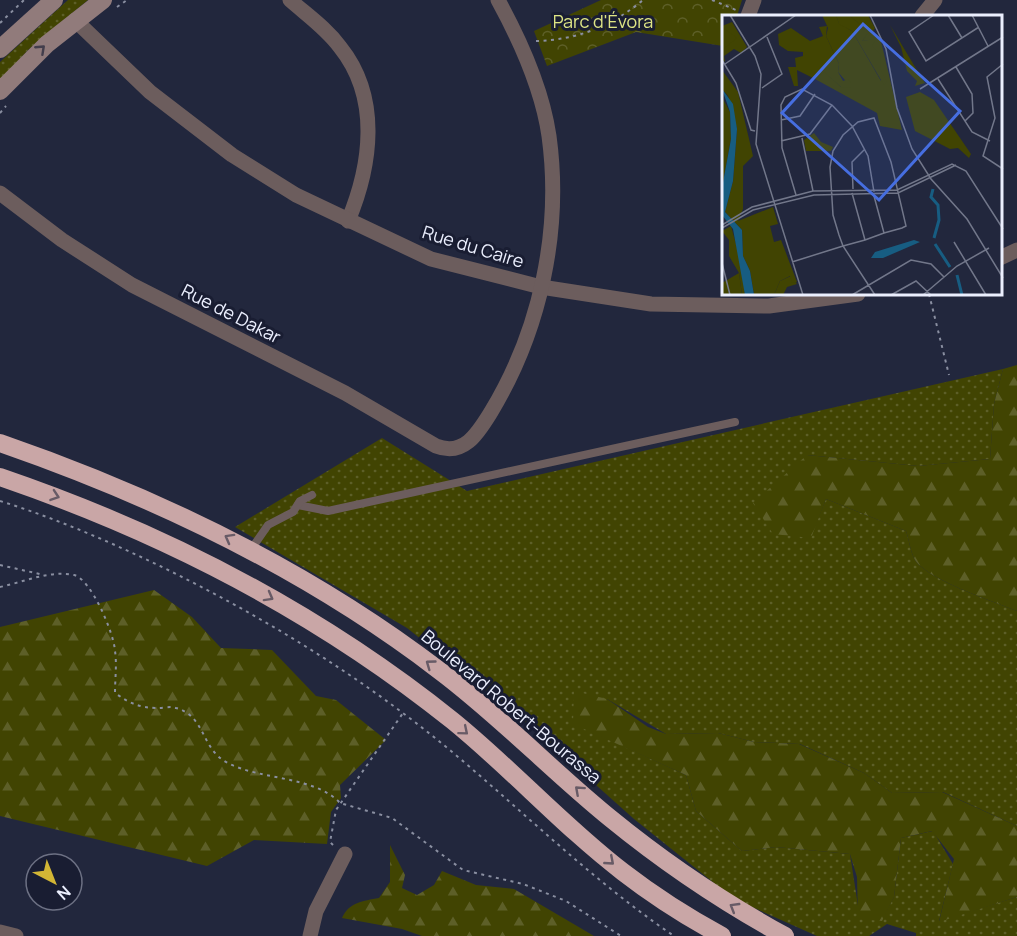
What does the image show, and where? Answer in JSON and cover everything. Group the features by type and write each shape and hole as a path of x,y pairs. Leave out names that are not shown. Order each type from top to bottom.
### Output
{"highway":[{"name":"Boulevard Robert-Bourassa","path":"0,443 79,470 225,536 378,626 432,665 499,720 610,818 703,888 785,936"},
{"path":"0,477 111,517 215,566 362,654 452,721 621,871 653,895 722,936"}],"street":[{"path":"0,50 54,0"},
{"path":"0,91 75,20 103,0"},
{"path":"290,0 317,22 341,47 357,76 368,116 369,150 359,194 348,221"},
{"path":"498,0 522,45 549,135 552,186 550,238 541,287"},
{"path":"743,14 754,0"},
{"path":"923,15 935,0"},
{"name":"Rue du Caire","path":"75,20 150,92 232,155 296,195 431,259 541,287 651,304 828,296"},
{"name":"Rue de Dakar","path":"0,193 62,240 132,285 345,393 446,450 456,449 477,435 506,386 526,342 541,287"},
{"path":"1002,257 1017,250"},
{"path":"309,936 316,911 345,854"},
{"path":"0,932 16,936"}],"lane":[{"path":"298,505 328,511 735,422"},
{"path":"250,551 268,525 293,512 298,505 312,495"}],"path":[{"path":"0,23 24,0"},
{"path":"536,41 558,40 593,31 621,17 643,0"},
{"path":"712,0 743,14"},
{"path":"929,296 949,375"},
{"path":"0,501 93,535 204,588 285,632 403,713 494,788 598,881 674,936"},
{"path":"0,565 44,575 74,575 84,580 109,625 115,650 116,693 129,703 145,708 177,708 200,723 210,750 228,763 301,783 334,797 340,803 392,818 463,870 523,884 566,901 621,936"},
{"path":"0,587 44,575"},
{"path":"345,854 330,842 336,810 403,713"}],"green space":[{"path":"68,0 88,0 29,49 0,80 0,62"},
{"name":"Parc d'Évora","path":"601,0 742,0 737,15 722,15 722,46 636,32 547,66 534,31"},
{"path":"1017,365 1017,611 960,589 931,574 914,558 906,531 826,499 811,538 773,534 753,503 807,455 918,466 990,459 994,404 1003,369"},
{"path":"1003,369 994,404 990,459 918,466 807,455 810,538 826,499 906,531 914,558 931,574 960,589 1017,611 1017,826 943,792 892,793 864,773 800,744 754,742 718,733 666,734 607,699 573,723 686,775 696,811 742,851 776,847 850,854 858,906 881,921 894,897 901,838 933,831 953,864 939,921 1017,897 1017,936 916,936 916,933 887,924 869,936 817,936 734,899 634,819 531,727 407,628 235,527 382,438 467,491"},
{"path":"154,590 192,617 221,648 272,650 316,696 336,700 386,740 340,785 341,798 331,812 327,844 254,840 207,866 0,816 0,627"},
{"path":"574,691 607,699 648,727 666,734 718,733 754,742 799,744 864,773 892,793 942,792 1017,826 1017,897 939,922 954,859 932,831 901,838 894,897 882,921 858,919 857,877 850,854 776,847 742,851 696,811 686,775 573,724"},
{"path":"390,845 405,875 402,888 417,895 434,885 442,871 476,885 514,889 594,936 422,936 402,929 342,918 353,905 379,898 390,882"}]}
